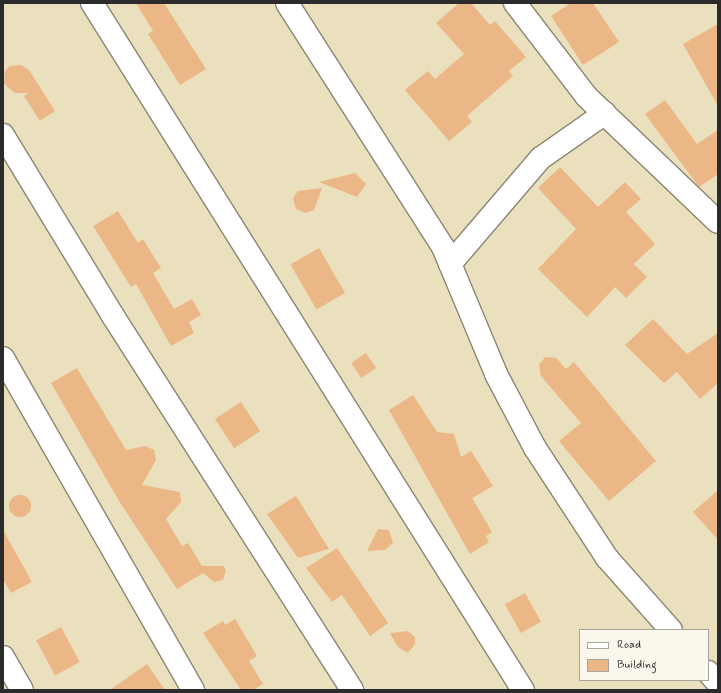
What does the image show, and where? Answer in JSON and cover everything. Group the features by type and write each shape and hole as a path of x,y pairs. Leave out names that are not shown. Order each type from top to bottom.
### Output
{"street":[{"path":"92,3 523,690"},
{"path":"287,3 450,264 496,374 535,448 607,558 670,629"},
{"path":"515,3 586,96 718,222"},
{"path":"450,264 541,158 605,113"},
{"path":"3,135 113,316 352,690"},
{"path":"3,358 193,690"},
{"path":"3,657 22,690"},
{"path":"709,673 718,683"}],"building":[{"path":"136,3 164,3 206,69 180,85 148,34 153,31"},
{"path":"459,3 471,3 490,25 495,21 526,57 509,71 513,76 467,116 472,122 449,141 405,90 428,71 435,79 464,54 436,23"},
{"path":"571,3 593,3 619,42 583,65 551,16"},
{"path":"718,24 718,106 683,44"},
{"path":"21,65 29,70 55,111 40,121 24,96 29,93 15,93 4,84 5,71 10,66"},
{"path":"665,100 697,144 718,130 718,174 699,187 645,114"},
{"path":"560,167 598,207 625,182 641,199 626,212 655,244 634,264 647,277 626,298 615,287 587,317 538,269 576,229 538,188"},
{"path":"355,173 366,184 357,197 319,182"},
{"path":"322,188 314,210 306,213 296,209 293,198 298,191"},
{"path":"118,211 138,243 143,239 161,268 153,273 174,309 192,299 201,315 189,322 194,333 171,346 136,284 131,287 93,226"},
{"path":"319,248 345,293 316,310 290,264"},
{"path":"653,319 687,354 718,333 718,383 700,399 677,372 664,383 625,345"},
{"path":"366,353 376,368 361,378 351,363"},
{"path":"545,357 556,358 566,369 574,362 656,461 609,501 559,441 581,423 541,376 539,365"},
{"path":"77,368 126,450 145,446 154,450 156,460 142,485 180,492 181,502 166,519 182,546 188,543 202,566 223,566 226,570 223,580 214,582 203,573 177,589 119,501 51,383"},
{"path":"413,395 437,432 454,434 461,457 471,451 493,486 472,498 492,532 486,536 489,542 470,554 389,410"},
{"path":"241,402 260,431 234,448 215,419"},
{"path":"718,490 718,540 693,512"},
{"path":"20,495 28,498 31,506 28,514 20,517 12,514 9,506 12,498"},
{"path":"296,496 329,549 298,558 267,514"},
{"path":"378,529 389,530 393,543 385,550 367,551"},
{"path":"3,530 32,582 11,593 3,579"},
{"path":"337,548 388,623 370,636 342,595 332,602 306,568"},
{"path":"525,593 541,622 521,633 505,604"},
{"path":"235,619 257,656 249,661 263,684 253,690 241,690 203,633 223,621 225,625"},
{"path":"61,627 80,662 55,675 36,640"},
{"path":"408,631 415,637 415,644 408,653 398,647 390,633"},
{"path":"147,664 165,690 110,690"}]}
